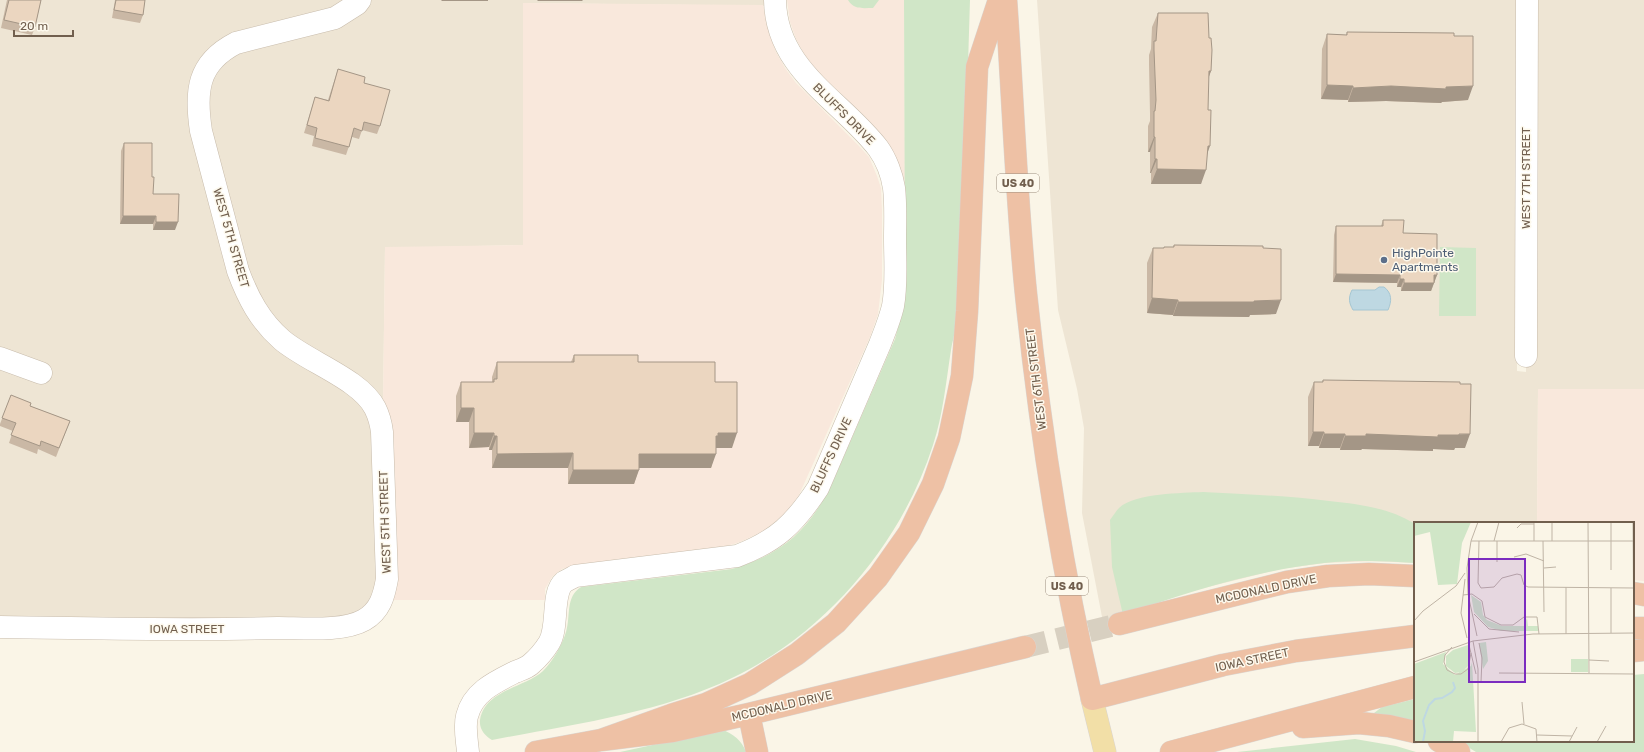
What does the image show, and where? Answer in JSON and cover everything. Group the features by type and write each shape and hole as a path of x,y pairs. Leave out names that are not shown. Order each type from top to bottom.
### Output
{"highway":[{"path":"601,740 706,704 750,684 797,654 836,622 852,606 878,577 909,533 933,484 949,438 962,376 967,311 977,67 999,0"},
{"name":"WEST 6TH STREET","path":"1006,0 1026,285 1040,415 1066,580 1092,699"},
{"name":"MCDONALD DRIVE","path":"1119,624 1287,582 1328,576 1414,576"},
{"path":"1634,593 1644,595"},
{"name":"IOWA STREET","path":"1092,699 1223,665 1282,654 1414,636"},
{"name":"MCDONALD DRIVE","path":"536,752 601,740 673,731 1025,647"},
{"path":"1634,651 1644,650"},
{"path":"1171,752 1414,687"},
{"path":"749,714 757,752"},
{"path":"1256,730 1359,723 1390,726 1414,732"},
{"path":"1441,742 1459,752"}],"main road":[{"name":"WEST 6TH STREET","path":"1092,699 1105,752"}],"street":[{"name":"WEST 5TH STREET","path":"360,0 357,4 334,18 236,43 226,48 218,54 205,71 198,91 198,109 202,131 238,271 245,291 256,311 277,335 299,353 356,387 369,399 379,418 382,432 387,579 384,595 377,610 372,615"},
{"name":"BLUFFS DRIVE","path":"468,752 466,728 467,716 472,703 481,691 494,682 530,665 541,654 550,642 552,636 555,624 557,595 563,583 575,576 737,556 754,550 771,541 788,527 804,509 818,488 880,344 891,311 895,282 894,186 889,168 879,150 865,133 813,83 799,66 786,45 778,23 775,0"},
{"name":"WEST 7TH STREET","path":"1526,356 1527,0"},
{"path":"0,358 41,373"},
{"name":"IOWA STREET","path":"0,627 228,630 327,627 356,624 372,615"}],"shaded area":[{"path":"0,0 775,0 775,6 523,3 523,245 385,248 383,405 376,621 0,636"},
{"path":"787,0 904,0 905,194 889,146 882,136 871,123 812,66 803,52 796,39 790,22"},
{"name":"HighPointe Apartments","path":"1037,0 1517,0 1517,371 1526,372 1527,0 1644,0 1644,389 1538,390 1537,522 1414,522 1414,563 1372,561 1325,563 1280,569 1184,593 1103,622 1082,513 1084,428 1077,389 1058,310"},
{"path":"523,3 763,5 770,35 776,52 785,68 796,83 869,157 877,176 881,188 882,210 882,280 878,314 870,337 799,495 785,514 762,532 727,546 581,564 562,569 552,577 545,589 545,600 392,600 383,406 385,247 523,245"},
{"path":"1538,389 1644,389 1644,581 1634,580 1634,522 1537,522"}],"green space":[{"path":"848,0 879,0 873,8 859,8 850,3"},
{"path":"904,0 970,0 963,230 956,325 951,347 942,410 933,445 919,482 901,517 880,550 856,582 828,611 799,637 766,659 732,678 704,690 645,709 583,723 492,740 485,734 480,726 483,710 489,702 497,696 535,677 543,671 554,658 566,632 571,601 576,591 581,587 732,569 750,563 779,548 802,529 822,502 831,486 895,339 903,308 905,281"},
{"path":"1440,247 1476,248 1476,316 1439,316"},
{"path":"1203,492 1266,495 1340,502 1384,510 1414,524 1414,563 1347,561 1272,571 1222,583 1123,615 1112,567 1110,520 1119,508 1126,503 1136,499 1172,494"},
{"path":"1644,674 1644,752 1476,752 1460,742 1634,742 1634,675"},
{"path":"1414,699 1414,722 1374,713 1382,707"},
{"path":"722,730 737,738 746,752 620,752"},
{"path":"1355,739 1396,746 1416,752 1237,752"}],"water":[{"path":"1379,287 1384,287 1389,292 1391,300 1388,310 1353,310 1350,300 1352,290 1375,290"}],"building":[{"path":"9,0 41,0 35,27 4,20"},
{"path":"116,0 145,0 143,15 114,10"},
{"path":"1158,13 1208,13 1209,38 1211,38 1212,50 1211,71 1209,71 1208,110 1211,110 1210,146 1208,146 1206,170 1157,169 1154,137 1154,111 1156,100 1154,41 1156,41"},
{"path":"1347,32 1454,33 1454,36 1473,36 1473,86 1446,87 1446,89 1391,86 1353,88 1353,86 1327,85 1327,34 1347,35"},
{"path":"338,69 365,77 364,83 390,90 380,126 364,122 362,131 354,128 349,147 315,138 317,128 307,125 315,97 329,101"},
{"path":"124,143 152,143 152,177 154,177 153,194 179,194 178,222 156,222 156,216 123,216"},
{"name":"HighPointe Apartments","path":"1383,220 1404,220 1403,233 1437,234 1437,275 1434,275 1434,283 1404,283 1404,279 1400,279 1400,275 1336,274 1336,226 1383,226"},
{"path":"1174,245 1263,246 1263,248 1281,249 1281,300 1254,302 1178,302 1178,300 1152,298 1153,248 1174,247"},
{"path":"574,355 638,355 638,362 715,362 715,382 737,382 737,433 718,433 718,436 716,436 716,454 639,454 639,470 573,470 573,453 497,454 497,436 494,436 494,433 474,433 474,408 461,408 461,382 494,382 494,379 497,379 497,362 574,362"},
{"path":"1323,380 1460,382 1460,384 1471,384 1470,434 1438,435 1438,437 1366,434 1366,436 1345,436 1345,434 1324,434 1324,432 1313,432 1314,382 1323,382"},
{"path":"11,395 31,403 30,406 70,421 59,448 41,441 40,446 11,435 16,423 2,418"}],"tunnel":[{"path":"1025,647 1119,624"}],"place":[{"name":"HighPointe Apartments","path":"1384,260"}]}
